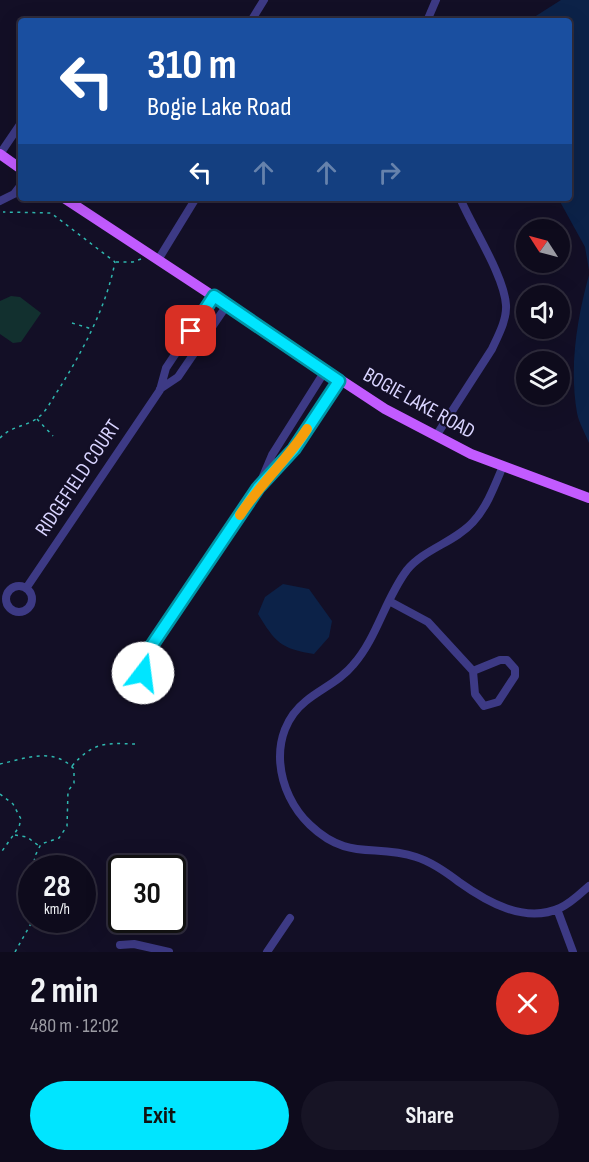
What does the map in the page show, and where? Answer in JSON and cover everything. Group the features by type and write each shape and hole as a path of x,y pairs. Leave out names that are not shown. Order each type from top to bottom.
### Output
{"main road":[{"path":"0,154 18,167"},
{"name":"BOGIE LAKE ROAD","path":"69,201 227,304 339,381 436,436 503,466 589,498"}],"street":[{"path":"253,18 264,0"},
{"path":"428,18 436,0"},
{"path":"0,154 18,127"},
{"path":"0,201 14,194 18,189"},
{"path":"154,257 194,201"},
{"path":"436,436 492,350 506,307 494,270 461,201"},
{"name":"RIDGEFIELD COURT","path":"27,587 160,390 166,368 214,296"},
{"name":"RIDGEFIELD COURT","path":"160,390 178,377 227,304"},
{"path":"258,488 272,454 325,371"},
{"path":"140,663 258,488 282,464 339,381"},
{"path":"294,422 307,430"},
{"path":"503,466 489,497 472,524 413,564 353,665 339,679 306,701 288,726 279,751 285,789 311,826 330,841 346,848 415,856 441,869 500,907 524,913 557,909 589,886"},
{"path":"390,602 428,622 473,670 475,694 484,705 491,706 498,702 515,676 515,669 507,660 500,660 473,670"},
{"path":"557,909 573,952"},
{"path":"267,952 290,918"},
{"path":"120,945 134,944 169,952"}],"path":[{"path":"3,212 51,213 115,262 133,262 154,257"},
{"path":"0,438 13,427 36,418 48,406 82,351 115,262"},
{"path":"72,323 92,329"},
{"path":"36,418 53,436"},
{"path":"72,767 82,755 98,745 135,744"},
{"path":"0,764 26,755 53,757 72,767 75,776 68,791 67,826 59,838 49,839 39,846 35,855"},
{"path":"0,794 13,804 21,819 0,854"},
{"path":"14,834 18,837 27,837 39,846"},
{"path":"15,952 26,933"}],"green space":[{"path":"11,296 20,297 41,313 21,342 13,343 0,334 0,301"}],"water":[{"path":"561,0 589,0 589,270 585,247 560,201 572,201 572,18 533,18"},
{"path":"589,275 589,443 577,413 574,360 581,308"},
{"path":"283,584 309,589 332,621 329,637 314,654 294,650 280,643 258,614 265,597"}],"slow traffic":[{"path":"240,515 258,488 282,464 307,429"}],"route":[{"path":"143,673 140,663 258,488 270,478 294,449 339,381 214,296 191,331"}]}
